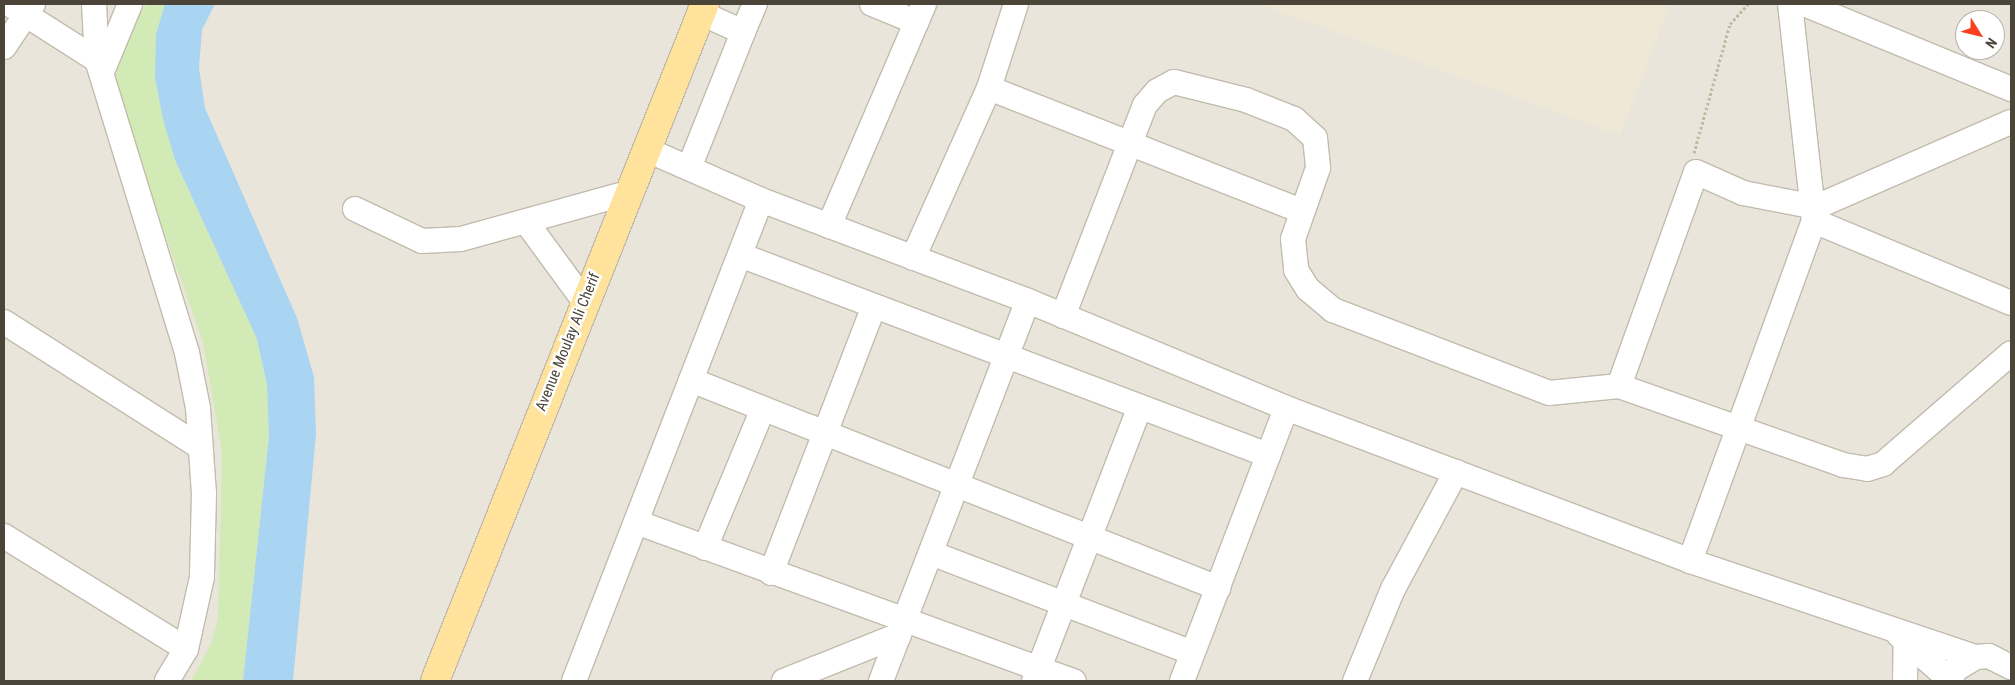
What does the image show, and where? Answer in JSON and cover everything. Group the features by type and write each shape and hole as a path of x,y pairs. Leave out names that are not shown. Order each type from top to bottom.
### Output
{"main road":[{"name":"Avenue Moulay Ali Cherif","path":"435,681 584,301 630,192 645,149 703,8"}],"street":[{"path":"94,4 100,66 187,353 200,447 202,577 186,649 167,681"},
{"path":"100,66 130,4"},
{"path":"689,168 755,4"},
{"path":"829,226 920,13 872,4"},
{"path":"913,258 990,88 1016,4"},
{"path":"1690,561 1741,428 1815,214 1790,4"},
{"path":"1804,4 2011,89"},
{"path":"4,47 23,7 100,66"},
{"path":"703,8 743,32"},
{"path":"1063,316 1145,105 1157,91 1174,82 1246,100 1294,119 1315,138 1318,168 1301,211 1293,239 1296,270 1308,289 1333,310 1550,393 1619,386 1843,464 1867,469 1883,464 2011,353"},
{"path":"990,88 1130,141 1301,211"},
{"path":"1815,214 2011,122"},
{"path":"645,149 761,200 1028,301 1286,408 1690,561 1901,637 1976,657"},
{"path":"1619,386 1696,172 1743,193 1815,214 2011,303"},
{"path":"355,209 422,241 461,239 527,224 630,192"},
{"path":"574,681 761,200"},
{"path":"527,224 584,301"},
{"path":"740,254 1268,456"},
{"path":"882,681 1028,301"},
{"path":"771,573 874,306"},
{"path":"4,322 200,447"},
{"path":"691,380 956,487 1218,588"},
{"path":"1036,674 1140,407"},
{"path":"1182,681 1286,408"},
{"path":"705,548 762,409"},
{"path":"1355,681 1393,588 1456,472"},
{"path":"636,522 771,573 902,628 1036,674 1074,681"},
{"path":"4,536 186,649"},
{"path":"931,553 1193,653"},
{"path":"784,681 902,628"},
{"path":"1901,637 1949,680 1965,661 1976,657 1989,656 2011,667"},
{"path":"1901,637 1905,681"}],"path":[{"path":"1696,172 1693,152 1718,59 1730,24 1748,4"}],"shaded area":[{"path":"4,4 2011,4 2011,681 4,681"},
{"path":"1259,4 1670,4 1620,135"}],"green space":[{"path":"147,4 165,4 156,34 155,78 175,160 257,339 267,385 269,436 243,681 191,681 211,644 218,618 222,453 203,342 114,91 116,66 133,23"}],"water":[{"path":"165,4 215,4 202,30 199,68 205,108 297,318 314,377 316,434 293,681 243,681 269,436 267,385 257,339 175,160 163,119 155,78 156,34"}]}
